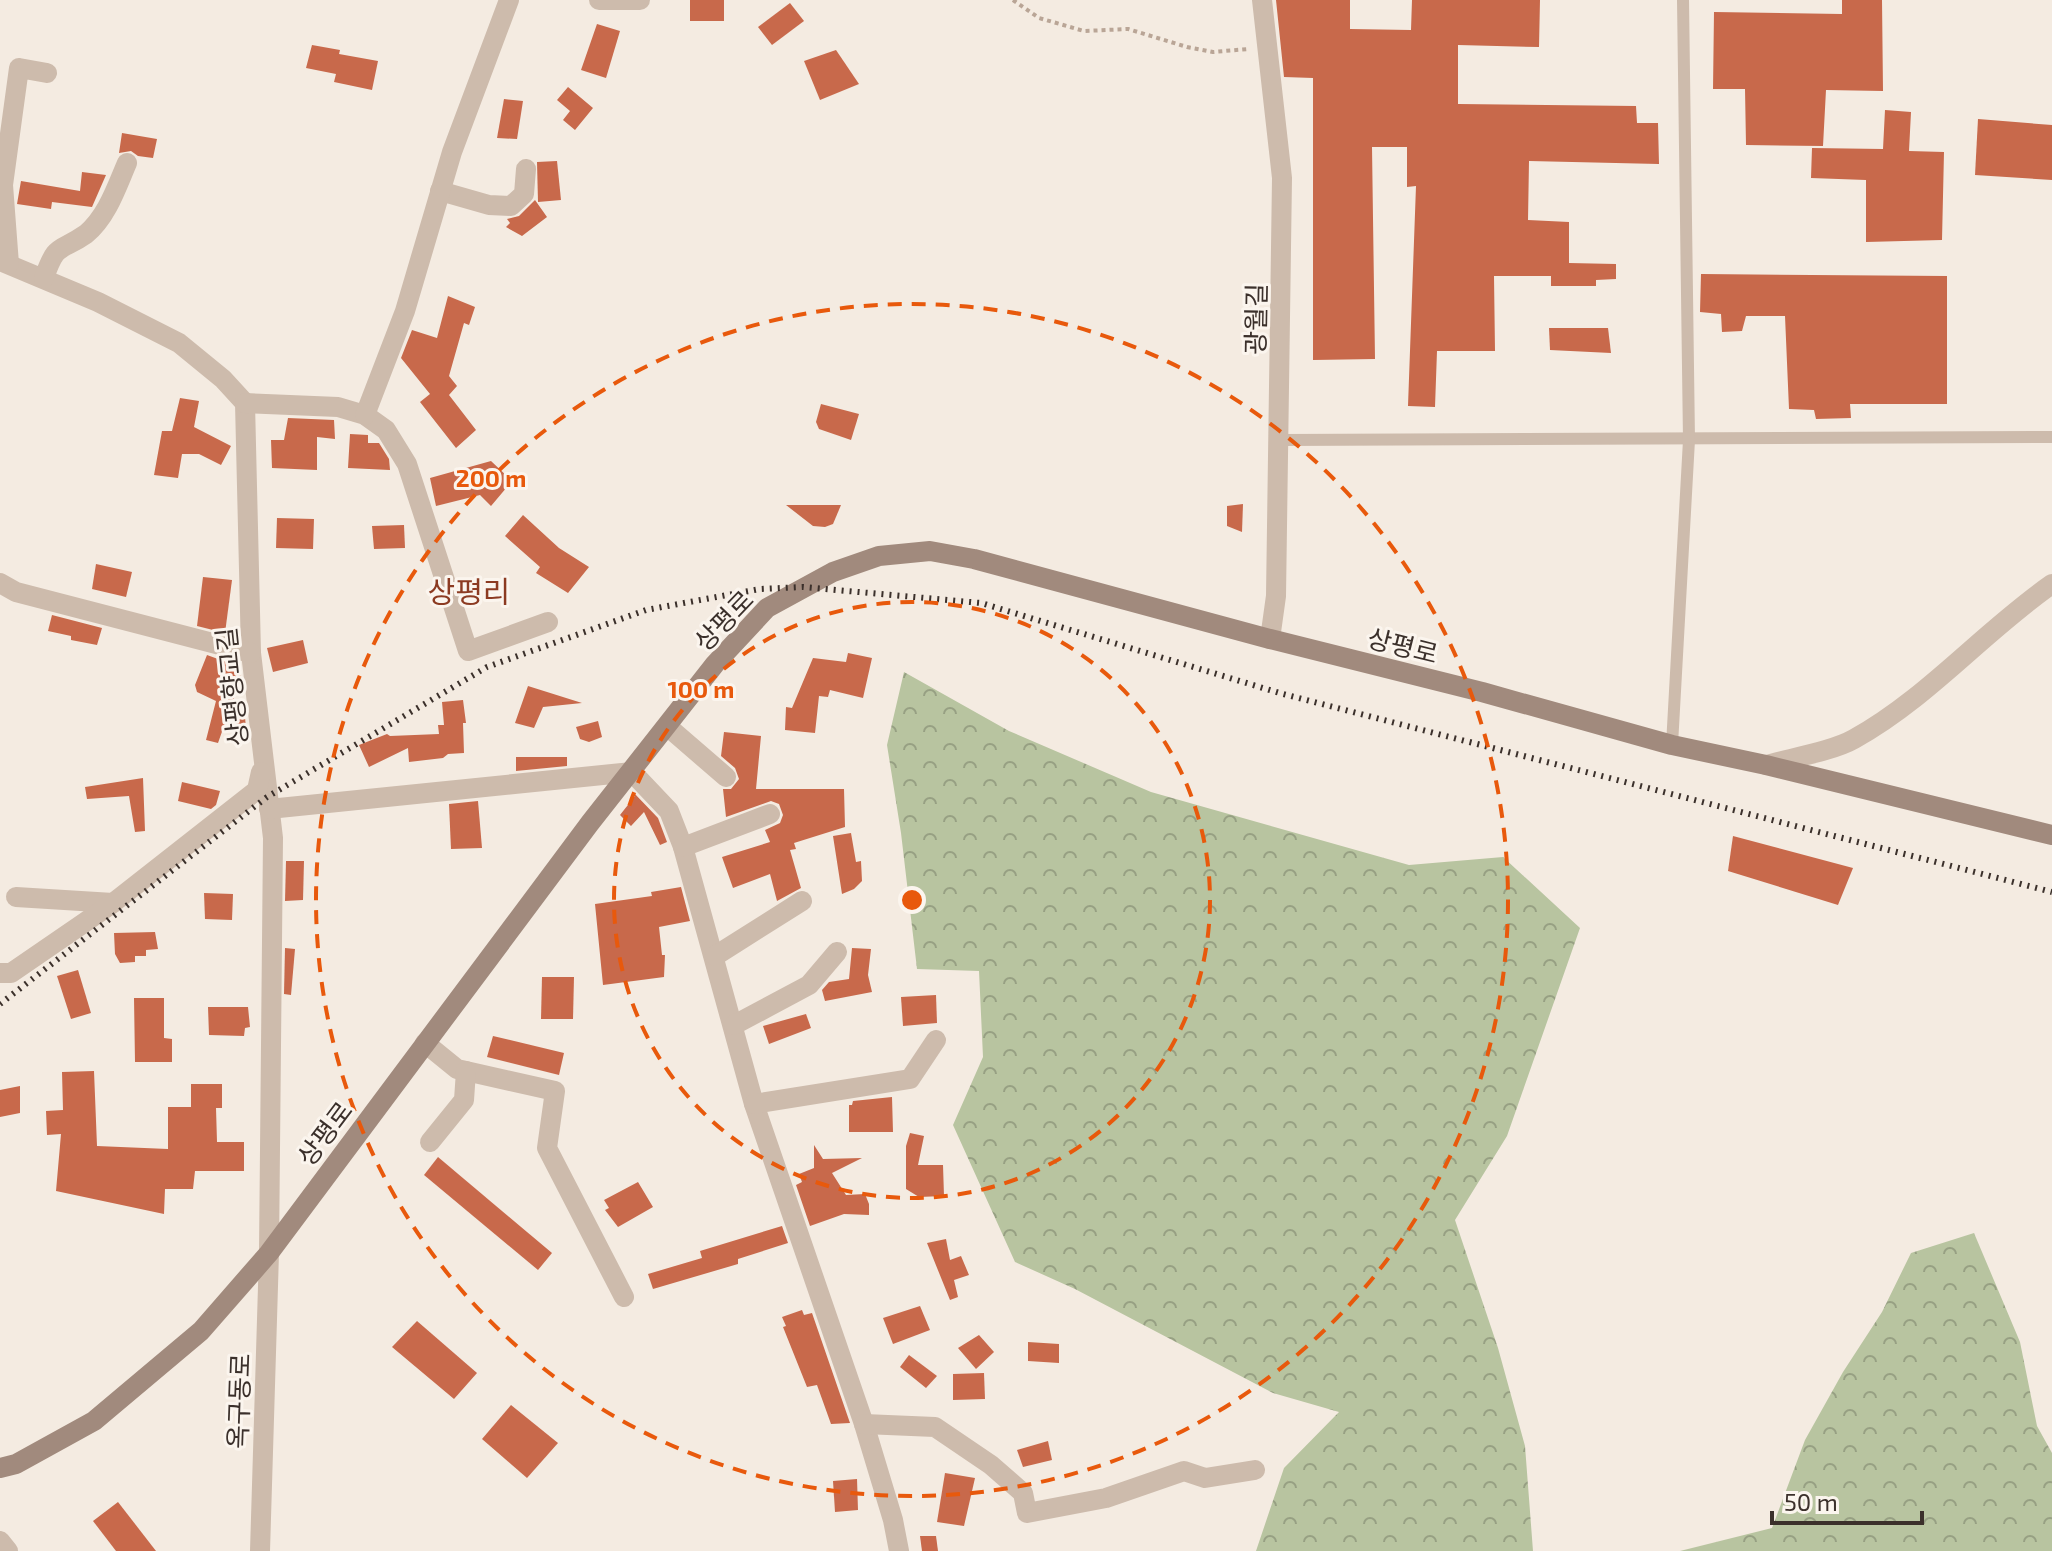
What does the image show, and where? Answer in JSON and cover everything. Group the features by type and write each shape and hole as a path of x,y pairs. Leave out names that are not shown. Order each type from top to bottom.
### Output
{"main road":[{"name":"상평로","path":"0,1468 16,1464 94,1421 201,1331 269,1253 425,1043 715,664 767,608 833,572 879,556 930,551 974,559 1672,745 2052,835"}],"street":[{"path":"365,415 405,311 452,152 509,0"},
{"path":"599,0 640,0"},
{"name":"광월길","path":"1262,0 1282,178 1276,596 1270,639"},
{"path":"47,73 19,68 3,185 5,263 44,278 179,343 223,379 245,403 326,406 365,415 386,430 407,464 468,651 548,622"},
{"path":"44,278 52,256 86,233 104,213 127,163"},
{"path":"440,191 489,205 511,206 524,194 526,169"},
{"name":"상평향교길","path":"245,403 251,653 273,838 269,1253"},
{"path":"0,583 16,592 251,653"},
{"name":"상평로","path":"1766,765 1852,741 1920,695 2014,610 2052,584"},
{"path":"667,726 726,777"},
{"path":"0,973 11,973 113,903 257,790 264,760"},
{"path":"269,809 632,772 669,811 683,847 715,956 754,1104 864,1424 893,1520 899,1551"},
{"path":"683,847 770,814"},
{"path":"16,897 113,903"},
{"path":"715,956 802,901"},
{"path":"734,1025 809,985 837,952"},
{"path":"754,1104 910,1079 936,1040"},
{"path":"425,1043 457,1069 555,1091 547,1148 624,1297"},
{"path":"430,1142 464,1100 466,1071"},
{"name":"옥구동로","path":"260,1551 269,1253"},
{"path":"864,1424 935,1427 991,1465 1023,1493 1027,1513 1106,1498 1184,1471 1205,1478 1255,1470"},
{"path":"0,1541 8,1551"}],"lane":[{"path":"1672,745 1689,440 1683,0"},
{"path":"1280,440 2052,437"}],"path":[{"path":"1013,0 1039,18 1084,31 1128,29 1213,52 1269,47"}],"green space":[{"path":"904,672 1009,731 1151,792 1409,865 1503,857 1580,928 1507,1136 1455,1220 1498,1348 1525,1446 1533,1551 1256,1551 1284,1468 1339,1412 1273,1393 1075,1289 1015,1262 953,1125 983,1057 979,971 917,969 887,745"},
{"path":"1974,1233 2020,1342 2037,1426 2052,1453 2052,1551 1680,1551 1772,1528 1805,1440 1843,1372 1882,1312 1911,1253"}],"building":[{"path":"690,0 724,0 724,21 690,21"},
{"path":"1276,0 1350,0 1350,29 1411,30 1412,0 1540,0 1539,47 1458,45 1458,104 1636,106 1637,123 1658,123 1659,164 1529,161 1528,220 1569,222 1569,263 1616,264 1616,279 1596,280 1596,286 1551,286 1551,276 1494,276 1495,351 1437,351 1435,407 1408,406 1416,186 1407,187 1407,147 1372,147 1375,359 1313,360 1313,78 1284,77"},
{"path":"1842,0 1882,0 1883,91 1826,90 1823,146 1746,145 1745,89 1713,89 1714,12 1842,14"},
{"path":"790,3 804,21 772,45 758,27"},
{"path":"597,24 620,31 606,78 581,70"},
{"path":"312,45 378,61 372,90 334,82 336,74 306,68"},
{"path":"836,50 859,84 820,100 804,61"},
{"path":"568,87 593,108 575,130 563,120 570,111 557,100"},
{"path":"504,99 523,101 517,139 497,138"},
{"path":"1885,110 1911,112 1909,151 1944,152 1942,240 1866,242 1866,180 1811,178 1812,148 1883,149"},
{"path":"1978,119 2052,125 2052,180 1975,175"},
{"path":"122,133 157,139 153,158 138,156 131,151 119,153"},
{"path":"557,161 561,200 538,202 537,162"},
{"path":"82,172 106,175 92,207 52,202 51,209 17,204 21,181 80,191"},
{"path":"535,200 547,217 522,236 506,227 510,223 507,219 519,216"},
{"path":"1701,274 1947,276 1947,404 1850,404 1851,418 1816,419 1814,410 1789,409 1785,316 1746,316 1742,331 1722,332 1721,314 1700,312"},
{"path":"448,296 475,307 469,325 464,323 449,376 457,386 449,395 476,430 456,448 420,402 430,394 401,358 412,330 437,338"},
{"path":"1549,328 1608,328 1611,353 1550,350"},
{"path":"180,398 199,401 194,427 231,446 221,465 199,454 182,454 178,478 154,475 162,431 172,431"},
{"path":"821,404 859,414 851,440 819,429 816,422"},
{"path":"288,418 334,420 335,439 317,437 317,470 272,468 271,440 284,440"},
{"path":"350,434 368,435 368,443 379,443 389,459 390,470 348,468"},
{"path":"491,461 512,481 491,506 480,495 436,506 430,478"},
{"path":"1243,504 1242,532 1227,526 1227,506"},
{"path":"786,505 841,505 833,524 825,527 813,526"},
{"path":"523,515 559,548 589,567 568,593 536,573 540,567 505,536"},
{"path":"277,518 314,519 313,549 276,548"},
{"path":"404,525 405,548 374,549 372,526"},
{"path":"96,564 132,572 126,597 92,589"},
{"path":"203,577 232,580 225,633 197,626"},
{"path":"52,615 102,628 97,645 48,631"},
{"path":"303,640 308,663 273,672 267,648"},
{"path":"848,653 872,658 863,698 830,690 828,697 819,696 815,733 785,730 786,707 792,708 813,658 846,662"},
{"path":"207,655 240,667 241,678 232,704 244,707 246,728 225,723 218,743 206,740 216,701 197,692 195,685"},
{"path":"528,686 582,703 543,707 534,728 515,723"},
{"path":"463,700 466,723 463,723 464,753 409,762 408,748 369,767 359,745 387,734 439,734 438,725 444,725 442,702"},
{"path":"598,721 602,737 589,742 580,739 576,727"},
{"path":"724,732 761,736 756,789 844,789 845,827 794,843 796,849 790,850 801,888 777,901 770,874 733,888 722,857 770,842 765,830 780,823 783,815 779,804 771,801 726,817 723,789 731,789 739,779 735,768 721,756"},
{"path":"516,757 567,757 567,766 516,771"},
{"path":"143,778 145,831 135,832 129,796 87,799 85,787"},
{"path":"182,782 220,791 216,805 211,809 178,801"},
{"path":"634,793 658,818 667,842 660,845 644,812 631,826 620,815 635,796"},
{"path":"478,801 482,848 451,849 449,804"},
{"path":"851,833 856,862 861,861 862,881 842,894 833,836"},
{"path":"1733,836 1853,868 1838,905 1728,871"},
{"path":"286,861 304,861 303,900 285,901"},
{"path":"681,887 690,921 659,927 662,955 665,955 664,977 603,985 595,904 652,896 651,892"},
{"path":"204,893 233,894 232,920 205,919"},
{"path":"155,932 158,949 146,950 146,956 135,956 135,962 120,963 115,954 114,933"},
{"path":"285,948 295,949 291,995 284,994"},
{"path":"852,948 871,949 868,975 872,992 825,1001 822,990 829,982 849,979"},
{"path":"78,970 91,1013 71,1019 57,976"},
{"path":"542,977 574,977 573,1019 541,1019"},
{"path":"936,995 937,1023 903,1026 901,997"},
{"path":"134,998 164,998 164,1038 172,1039 172,1062 135,1062"},
{"path":"208,1007 248,1007 250,1027 245,1028 244,1036 209,1035"},
{"path":"806,1014 811,1028 769,1044 763,1026"},
{"path":"493,1036 564,1053 559,1075 487,1057"},
{"path":"94,1071 97,1146 168,1149 168,1107 191,1107 191,1084 222,1084 222,1108 216,1108 217,1142 244,1142 244,1171 195,1171 193,1189 165,1189 164,1214 56,1191 61,1134 47,1135 46,1111 63,1110 62,1072"},
{"path":"20,1086 20,1113 0,1117 0,1090"},
{"path":"892,1097 893,1132 849,1132 849,1105 853,1101"},
{"path":"910,1133 924,1136 918,1165 943,1165 944,1196 919,1197 906,1189 906,1146"},
{"path":"814,1145 823,1159 862,1158 832,1173 846,1195 865,1194 869,1215 844,1214 810,1226 796,1185 802,1182 799,1174 814,1168"},
{"path":"438,1157 552,1253 538,1270 424,1175"},
{"path":"638,1182 653,1207 618,1227 605,1210 609,1208 604,1200"},
{"path":"782,1226 788,1243 738,1259 738,1264 653,1289 648,1274 702,1258 700,1251"},
{"path":"946,1239 950,1260 961,1256 969,1275 954,1280 958,1297 950,1300 927,1243"},
{"path":"920,1306 930,1330 893,1344 883,1318"},
{"path":"802,1310 804,1315 812,1313 850,1423 831,1424 817,1385 807,1387 783,1327 786,1326 782,1317"},
{"path":"417,1321 477,1373 454,1399 392,1347"},
{"path":"979,1335 994,1352 976,1369 958,1348"},
{"path":"1028,1342 1059,1344 1059,1363 1028,1361"},
{"path":"909,1355 937,1376 926,1388 900,1367"},
{"path":"984,1373 985,1399 953,1400 953,1374"},
{"path":"511,1405 558,1443 527,1478 482,1439"},
{"path":"1048,1441 1052,1460 1023,1467 1017,1450"},
{"path":"945,1473 975,1478 964,1526 937,1522"},
{"path":"857,1479 858,1510 835,1512 833,1481"},
{"path":"118,1502 156,1551 116,1551 93,1521"},
{"path":"920,1536 936,1536 938,1551 922,1551"}],"railway":[{"path":"0,1004 267,797 487,667 646,610 760,589 803,587 981,603 1283,694 2052,892"}],"district":[{"name":"상평리","path":"469,591"}]}
